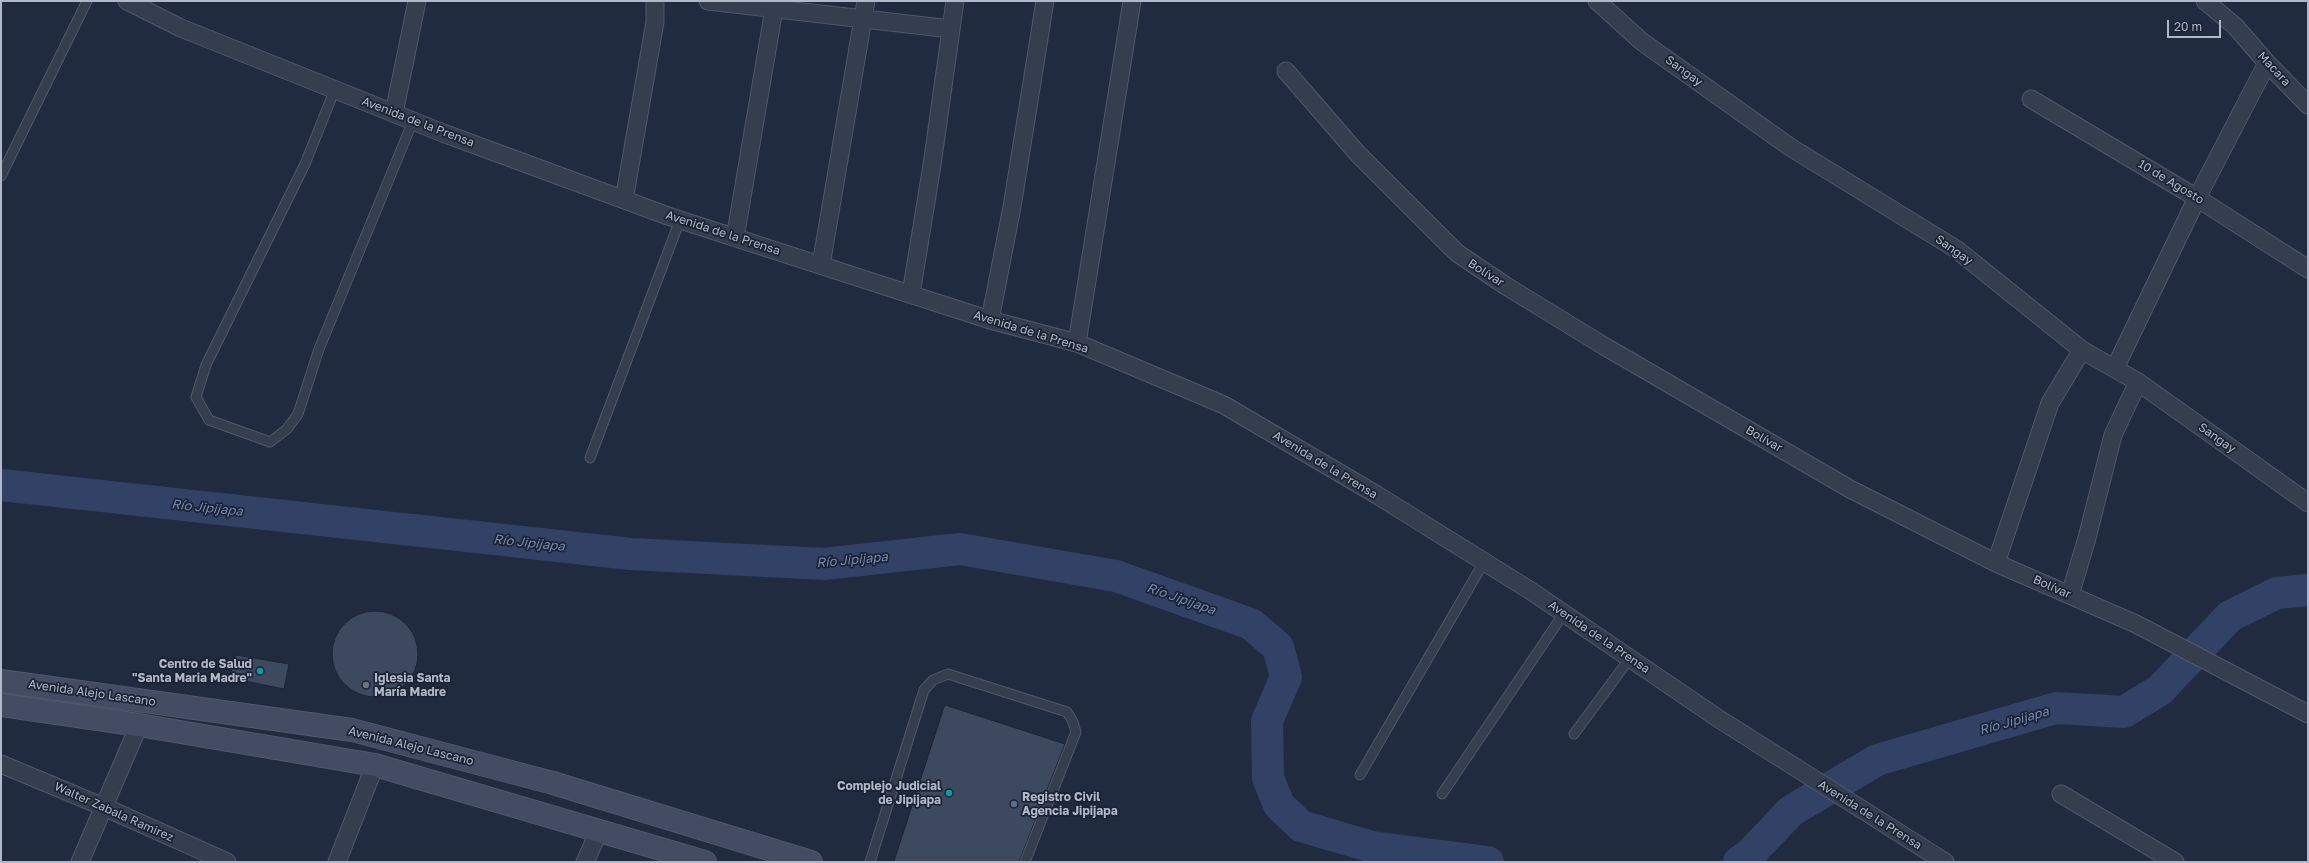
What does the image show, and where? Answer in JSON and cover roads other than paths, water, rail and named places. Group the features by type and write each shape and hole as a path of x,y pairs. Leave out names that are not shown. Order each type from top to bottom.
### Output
{"main road":[{"name":"Avenida Alejo Lascano","path":"1,681 352,730 553,783 811,862"},
{"name":"Avenida Alejo Lascano","path":"1,705 139,725 375,765 705,862"}],"street":[{"name":"Avenida de la Prensa","path":"127,1 181,28 394,113 624,200 680,220 990,320 1077,343 1224,405 1484,562 1564,613 1719,719 1840,797 1945,862"},
{"path":"394,113 417,1"},
{"path":"624,200 655,22 655,1"},
{"path":"708,1 951,29"},
{"path":"821,265 866,1"},
{"path":"911,294 955,1"},
{"path":"990,320 1012,208 1045,1"},
{"path":"1077,343 1132,1"},
{"name":"Sangay","path":"1597,1 1641,41 1790,147 1956,249 2082,350 2138,382 2308,503"},
{"name":"Macara","path":"2205,1 2235,26 2267,63 2308,105"},
{"path":"735,238 774,9"},
{"path":"2115,368 2197,198 2267,63"},
{"name":"Bolívar","path":"1286,71 1357,152 1457,253 1604,346 1850,489 1996,563 2136,624 2308,714"},
{"name":"10 de Agosto","path":"2031,99 2197,198 2308,269"},
{"path":"1996,563 2050,403 2082,350"},
{"path":"2070,595 2113,435 2138,382"},
{"path":"80,862 139,725"},
{"name":"Walter Zabala Ramirez","path":"1,764 104,807 227,862"},
{"path":"337,862 375,765"},
{"path":"2061,794 2175,862"},
{"path":"584,862 598,831"}],"lane":[{"path":"1,176 87,1"},
{"path":"335,89 305,164 206,365 196,397 209,420 270,442 287,429 298,414 319,349 413,120"},
{"path":"590,458 680,220"},
{"path":"1360,775 1484,562"},
{"path":"1442,794 1564,613"},
{"path":"1574,734 1630,658"},
{"path":"870,862 924,690 933,680 948,674 1067,712 1073,722 1076,732 1025,862"}],"waterway":[{"name":"Río Jipijapa","path":"1,485 631,554 824,564 960,549 1116,576 1251,624 1278,647 1286,677 1267,721 1268,778 1279,805 1301,826 1372,847 1488,862"},
{"name":"Río Jipijapa","path":"1739,862 1751,853 1791,811 1877,760 2056,708 2124,712 2160,690 2230,616 2277,593 2308,590"}],"place":[{"name":"Centro de Salud \"Santa Maria Madre\"","path":"260,671"},
{"name":"Iglesia Santa María Madre","path":"366,685"},
{"name":"Complejo Judicial de Jipijapa","path":"949,793"},
{"name":"Registro Civil Agencia Jipijapa","path":"1014,804"}]}
